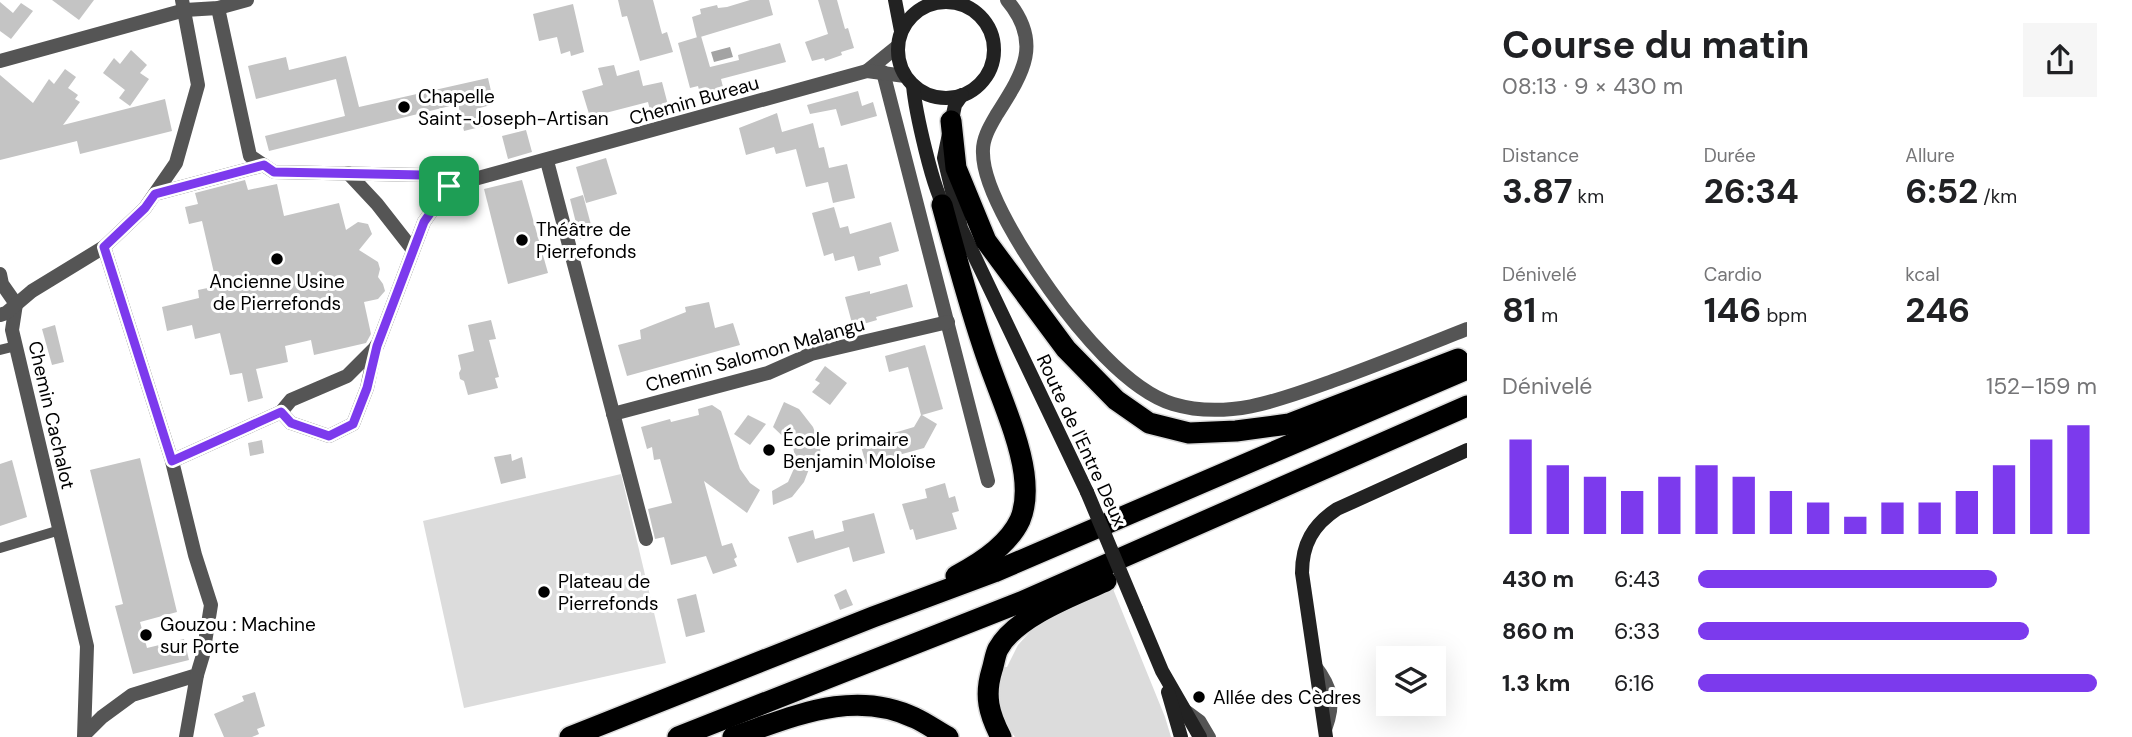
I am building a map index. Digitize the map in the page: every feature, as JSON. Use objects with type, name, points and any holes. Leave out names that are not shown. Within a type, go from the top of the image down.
[{"type":"highway","points":[[951,121],[956,168],[986,241],[1066,349],[1116,400],[1149,423],[1189,433],[1236,431],[1289,424],[1467,355]]},
{"type":"highway","points":[[873,617],[973,567],[1003,544],[1020,521],[1026,495],[1024,471],[1016,442],[974,322],[942,205]]},
{"type":"highway","points":[[570,737],[994,572],[1467,369]]},
{"type":"highway","points":[[678,737],[1021,602],[1467,406]]},
{"type":"highway","points":[[1001,737],[989,714],[988,683],[998,649],[1017,627],[1060,601],[1467,420]]},
{"type":"highway","points":[[733,737],[812,711],[848,704],[880,706],[915,717],[948,737]]},
{"type":"main road","points":[[895,0],[901,31],[899,62],[909,80],[928,94],[945,98],[962,95],[977,86],[987,73],[993,57],[993,41],[987,25],[976,12],[961,4],[943,1],[927,5],[912,16],[901,31]]},
{"type":"main road","name":"Route de l'Entre Deux","points":[[909,80],[942,205],[961,228]]},
{"type":"main road","name":"Route de l'Entre Deux","points":[[962,95],[955,105],[944,158],[961,228],[1087,492],[1162,670],[1200,737]]},
{"type":"main road","points":[[1326,736],[1302,573],[1304,550],[1315,528],[1337,509],[1467,450]]},
{"type":"main road","name":"Route de l'Entre Deux","points":[[1162,670],[1181,737]]},
{"type":"street","points":[[0,61],[183,5],[218,8],[247,0]]},
{"type":"street","points":[[1007,0],[1019,14],[1027,34],[1026,58],[1021,76],[988,128],[982,150],[984,169],[1031,263],[1062,307],[1094,345],[1140,387],[1172,404],[1202,410],[1233,410],[1270,404],[1467,329]]},
{"type":"street","points":[[0,315],[32,291],[104,247],[145,208],[176,163],[198,85],[183,5]]},
{"type":"street","points":[[218,8],[250,156],[274,172],[422,175],[449,186],[424,222],[377,346],[367,388],[353,424],[329,436],[291,423],[281,412]]},
{"type":"street","name":"Chemin Bureau","points":[[867,71],[898,46]]},
{"type":"street","name":"Chemin Bureau","points":[[449,186],[867,71],[883,72],[909,80]]},
{"type":"street","points":[[883,72],[988,481]]},
{"type":"street","points":[[547,161],[646,539]]},
{"type":"street","points":[[155,194],[264,165]]},
{"type":"street","points":[[348,173],[377,204],[413,250]]},
{"type":"street","points":[[104,247],[172,461],[195,555],[211,605],[186,737]]},
{"type":"street","points":[[0,274],[2,284],[16,304]]},
{"type":"street","name":"Chemin Cachalot","points":[[16,304],[12,330],[87,646],[84,736]]},
{"type":"street","name":"Chemin Salomon Malangu","points":[[613,414],[768,373],[811,354],[948,322]]},
{"type":"street","points":[[172,461],[281,412],[291,400],[347,376],[377,346]]},
{"type":"street","points":[[84,736],[102,717],[132,695],[197,675]]},
{"type":"lane","points":[[0,351],[16,346]]},
{"type":"lane","points":[[0,548],[60,530]]},
{"type":"lane","points":[[1183,707],[1201,720],[1211,737]]},
{"type":"shaded area","points":[[730,47],[733,57],[714,62],[711,52]]},
{"type":"shaded area","name":"Plateau de Pierrefonds","points":[[621,474],[666,663],[464,708],[423,521]]},
{"type":"shaded area","points":[[1111,584],[1171,737],[1015,737],[1004,720],[999,704],[1002,667],[1007,667],[1018,645],[1036,625]]},
{"type":"building","points":[[52,0],[94,0],[79,20]]},
{"type":"building","points":[[618,0],[653,0],[662,34],[667,32],[673,52],[640,61],[627,16],[622,17]]},
{"type":"building","points":[[750,0],[769,0],[773,15],[697,38],[692,17],[701,14],[700,9],[717,5],[718,8],[727,7]]},
{"type":"building","points":[[818,0],[837,0],[845,29],[848,28],[854,48],[825,61],[824,58],[812,61],[805,42],[828,34]]},
{"type":"building","points":[[0,2],[13,13],[21,3],[33,11],[11,39],[0,31]]},
{"type":"building","points":[[573,4],[584,52],[571,56],[570,51],[561,54],[557,37],[539,41],[533,14]]},
{"type":"building","points":[[701,36],[710,67],[739,60],[738,55],[780,43],[786,62],[721,79],[724,91],[701,97],[698,86],[690,88],[678,43]]},
{"type":"building","points":[[131,50],[147,65],[140,73],[149,79],[130,106],[119,98],[125,90],[103,73],[114,58],[120,64]]},
{"type":"building","points":[[346,56],[359,107],[488,78],[494,104],[480,108],[484,126],[464,131],[458,104],[269,151],[265,136],[345,116],[336,79],[256,99],[248,66],[286,57],[289,70]]},
{"type":"building","points":[[614,65],[617,76],[639,70],[643,86],[662,82],[668,105],[650,110],[648,102],[590,117],[582,91],[603,85],[598,68]]},
{"type":"building","points":[[65,69],[76,77],[68,88],[78,95],[75,99],[80,102],[63,125],[165,99],[172,131],[80,154],[77,141],[0,160],[0,75],[33,103],[49,79],[54,84]]},
{"type":"building","points":[[858,91],[862,106],[873,102],[877,116],[841,126],[836,109],[810,114],[807,105]]},
{"type":"building","points":[[777,113],[782,132],[813,123],[819,148],[824,147],[829,168],[847,164],[855,198],[833,203],[828,182],[806,187],[796,149],[776,154],[774,147],[746,155],[739,128]]},
{"type":"building","points":[[526,130],[532,152],[508,159],[502,136]]},
{"type":"building","points":[[606,158],[617,194],[586,203],[576,167]]},
{"type":"building","points":[[245,180],[248,190],[277,184],[284,216],[339,203],[346,230],[358,222],[368,224],[372,234],[359,250],[378,262],[378,277],[385,291],[378,299],[364,302],[371,334],[366,343],[314,355],[311,340],[285,346],[288,362],[256,369],[263,398],[248,402],[242,373],[230,375],[220,333],[195,339],[192,325],[167,331],[162,307],[199,298],[198,290],[217,286],[202,221],[189,224],[185,207],[198,204],[195,193]]},
{"type":"building","points":[[522,180],[548,273],[508,284],[484,189]]},
{"type":"building","points":[[583,195],[594,236],[580,239],[570,199]]},
{"type":"building","points":[[834,207],[840,228],[848,226],[850,234],[891,222],[899,251],[879,257],[881,265],[858,271],[854,256],[835,261],[833,253],[824,256],[812,213]]},
{"type":"building","points":[[907,284],[913,307],[876,317],[877,320],[853,327],[845,297],[870,291],[870,294]]},
{"type":"building","points":[[709,302],[715,328],[733,323],[740,345],[627,376],[618,345],[641,339],[640,330],[686,312],[685,307]]},
{"type":"building","points":[[491,320],[496,339],[489,340],[499,377],[495,378],[498,388],[468,395],[464,381],[460,379],[458,355],[474,351],[468,325]]},
{"type":"building","points":[[55,325],[64,362],[52,365],[42,329]]},
{"type":"building","points":[[925,345],[943,409],[922,415],[937,424],[924,448],[866,464],[860,443],[914,427],[921,415],[908,367],[889,372],[885,356]]},
{"type":"building","points":[[825,366],[847,383],[830,405],[812,392],[820,383],[815,380]]},
{"type":"building","points":[[784,402],[799,409],[813,427],[820,446],[822,471],[809,469],[804,482],[792,497],[773,505],[772,491],[788,482],[796,464],[793,446],[773,427]]},
{"type":"building","points":[[712,405],[721,411],[740,469],[750,483],[760,490],[747,513],[704,481],[722,546],[732,543],[737,557],[734,559],[737,566],[713,574],[706,556],[671,565],[664,537],[655,539],[648,509],[672,503],[660,459],[654,460],[652,447],[647,449],[641,427],[699,415],[698,409]]},
{"type":"building","points":[[748,415],[766,424],[750,445],[734,434]]},
{"type":"building","points":[[262,440],[264,453],[250,456],[248,443]]},
{"type":"building","points":[[511,454],[512,461],[522,457],[526,478],[501,484],[494,457]]},
{"type":"building","points":[[140,458],[177,612],[140,622],[147,648],[184,639],[189,660],[133,674],[115,606],[123,604],[90,470]]},
{"type":"building","points":[[12,460],[27,517],[0,526],[0,464]]},
{"type":"building","points":[[945,483],[949,498],[955,496],[959,511],[952,513],[957,529],[916,540],[902,504],[927,498],[925,489]]},
{"type":"building","points":[[874,513],[885,553],[853,562],[849,547],[797,563],[788,537],[813,530],[815,539],[844,531],[842,521]]},
{"type":"building","points":[[846,589],[853,605],[840,610],[834,595]]},
{"type":"building","points":[[696,594],[705,632],[686,637],[677,599]]},
{"type":"building","points":[[255,692],[265,726],[257,729],[259,734],[252,737],[224,737],[214,714],[244,701],[242,696]]},
{"type":"place","name":"Chapelle Saint-Joseph-Artisan","points":[[404,107]]},
{"type":"place","name":"Théâtre de Pierrefonds","points":[[522,240]]},
{"type":"place","name":"Ancienne Usine de Pierrefonds","points":[[277,259]]},
{"type":"place","name":"École primaire Benjamin Moloïse","points":[[769,450]]},
{"type":"place","name":"Plateau de Pierrefonds","points":[[544,592]]},
{"type":"place","name":"Gouzou : Machine sur Porte","points":[[146,635]]},
{"type":"place","name":"Allée des Cèdres","points":[[1199,697]]},
{"type":"route","points":[[264,165],[274,172],[422,175],[449,186],[424,222],[377,346],[367,388],[353,424],[329,436],[291,423],[281,412],[172,461],[104,247],[145,208],[155,194],[264,165]]}]
